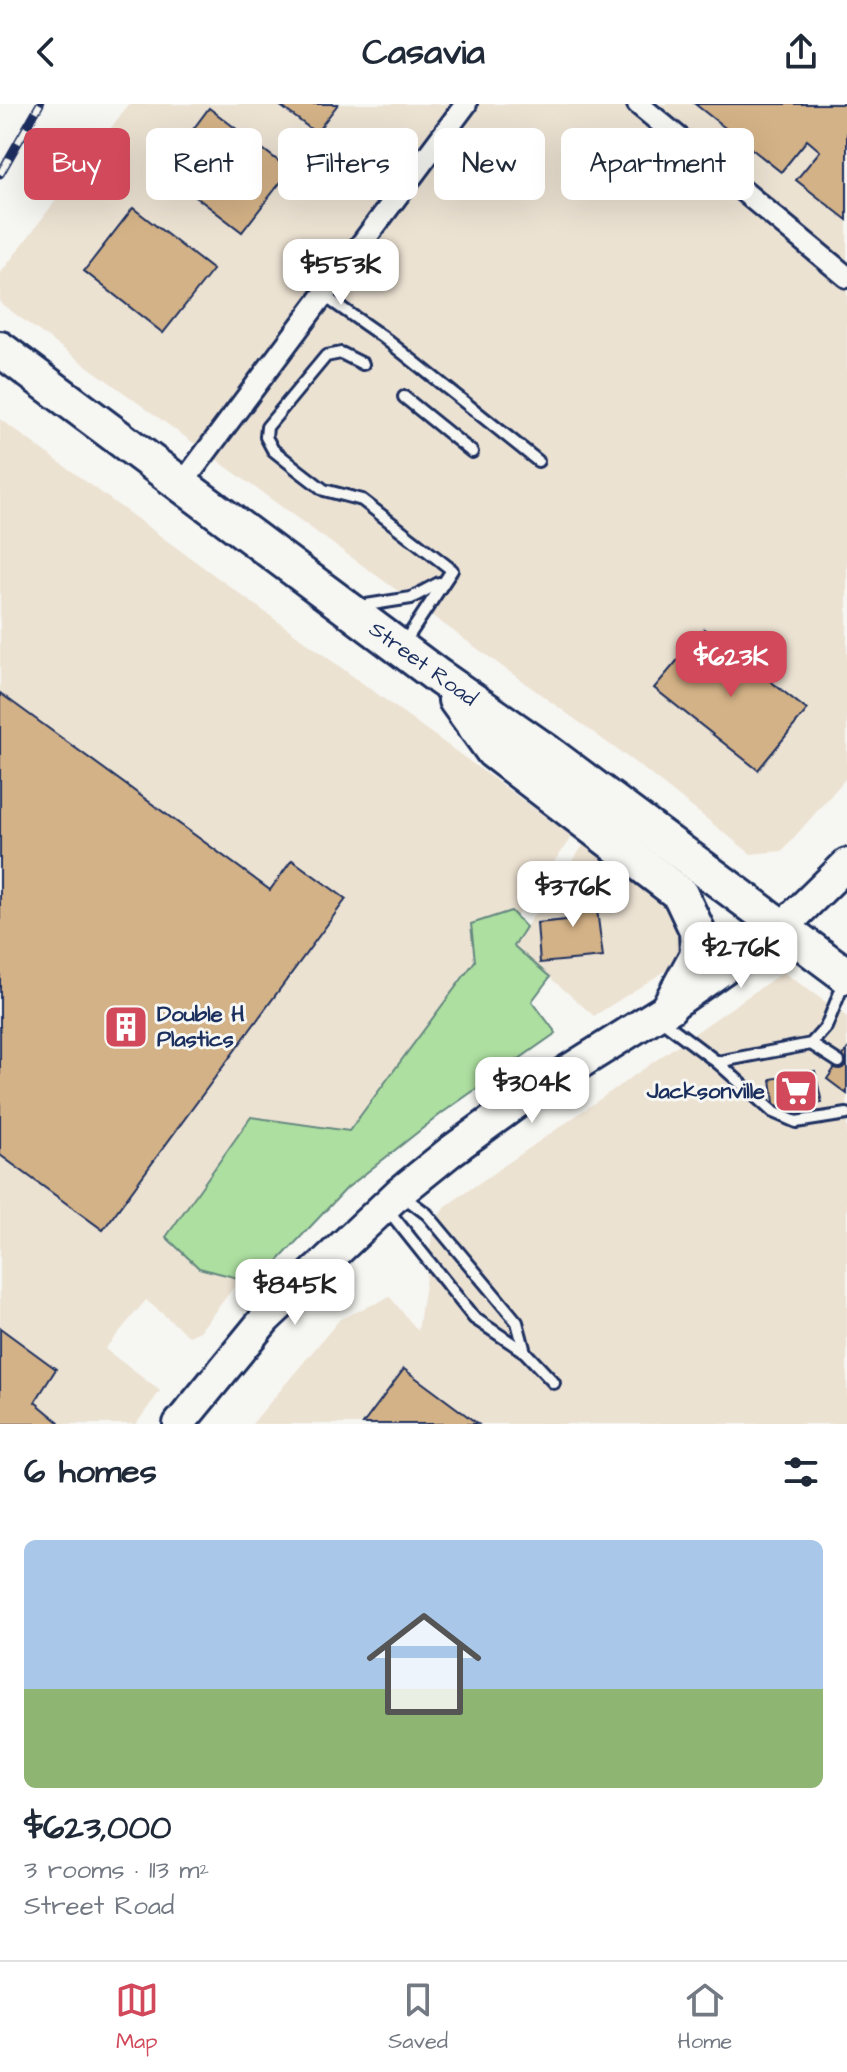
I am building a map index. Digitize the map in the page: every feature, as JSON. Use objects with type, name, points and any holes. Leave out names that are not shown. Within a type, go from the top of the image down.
[{"type":"main road","name":"Street Road","points":[[0,349],[439,677],[548,753],[847,976]]},
{"type":"main road","points":[[439,677],[493,751],[680,894],[697,930],[698,954],[662,1011]]},
{"type":"main road","points":[[179,1424],[265,1319],[392,1200],[506,1111],[662,1011],[782,928],[847,864]]},
{"type":"street","points":[[182,484],[466,104]]},
{"type":"street","points":[[638,104],[847,277]]},
{"type":"lane","points":[[323,295],[383,337],[538,461]]},
{"type":"lane","points":[[363,364],[341,353],[326,356],[267,427],[266,437],[273,450],[324,490],[362,500],[452,570],[400,648]]},
{"type":"lane","points":[[404,397],[472,452]]},
{"type":"lane","points":[[347,608],[411,598],[444,580]]},
{"type":"lane","points":[[717,1062],[811,1044],[826,1027],[847,976]]},
{"type":"lane","points":[[662,1011],[773,1112],[796,1122],[847,1114]]},
{"type":"lane","points":[[811,1044],[839,1062]]},
{"type":"lane","points":[[392,1200],[474,1318],[525,1352],[554,1383]]},
{"type":"lane","points":[[392,1200],[427,1214],[517,1322],[525,1352]]},
{"type":"shaded area","points":[[129,104],[847,104],[847,777],[782,851],[751,854],[641,767],[0,303],[0,274],[56,200],[130,200],[130,128],[111,128]]},
{"type":"shaded area","points":[[0,419],[572,836],[486,960],[200,1331],[189,1336],[146,1300],[105,1349],[160,1391],[136,1424],[0,1424]]},
{"type":"shaded area","points":[[592,833],[668,891],[688,947],[676,964],[594,1016],[513,945]]},
{"type":"shaded area","points":[[783,972],[847,1017],[847,1424],[252,1424],[340,1319],[390,1297],[418,1331],[434,1222],[446,1206]]},
{"type":"green space","points":[[511,911],[526,927],[514,946],[550,977],[532,1001],[556,1033],[442,1113],[347,1188],[257,1283],[199,1268],[166,1237],[251,1117],[349,1131],[475,961],[471,924]]},
{"type":"building","points":[[278,104],[338,104],[320,128],[309,128]]},
{"type":"building","points":[[695,104],[847,104],[847,220],[796,180],[820,151],[807,140],[781,172],[754,151],[754,128],[725,128]]},
{"type":"building","points":[[209,108],[235,128],[194,128]]},
{"type":"building","points":[[262,149],[278,161],[278,186],[242,232],[200,200],[262,200]]},
{"type":"building","points":[[133,208],[213,270],[163,333],[84,271]]},
{"type":"building","points":[[704,629],[807,710],[758,770],[654,688]]},
{"type":"building","name":"Double H Plastics","points":[[0,693],[270,890],[292,860],[346,899],[103,1230],[0,1155]]},
{"type":"building","points":[[594,886],[603,957],[540,963],[537,923],[566,920],[564,887]]},
{"type":"building","points":[[847,1050],[847,1094],[827,1079]]},
{"type":"building","name":"Jacksonville","points":[[815,1071],[822,1103],[775,1110],[771,1079]]},
{"type":"building","points":[[0,1328],[56,1369],[35,1402],[58,1424],[0,1424]]},
{"type":"building","points":[[404,1369],[478,1424],[363,1424]]},
{"type":"railway","points":[[0,174],[40,104]]},
{"type":"place","name":"Double H Plastics","points":[[126,1027]]},
{"type":"place","name":"Jacksonville","points":[[796,1091]]}]
